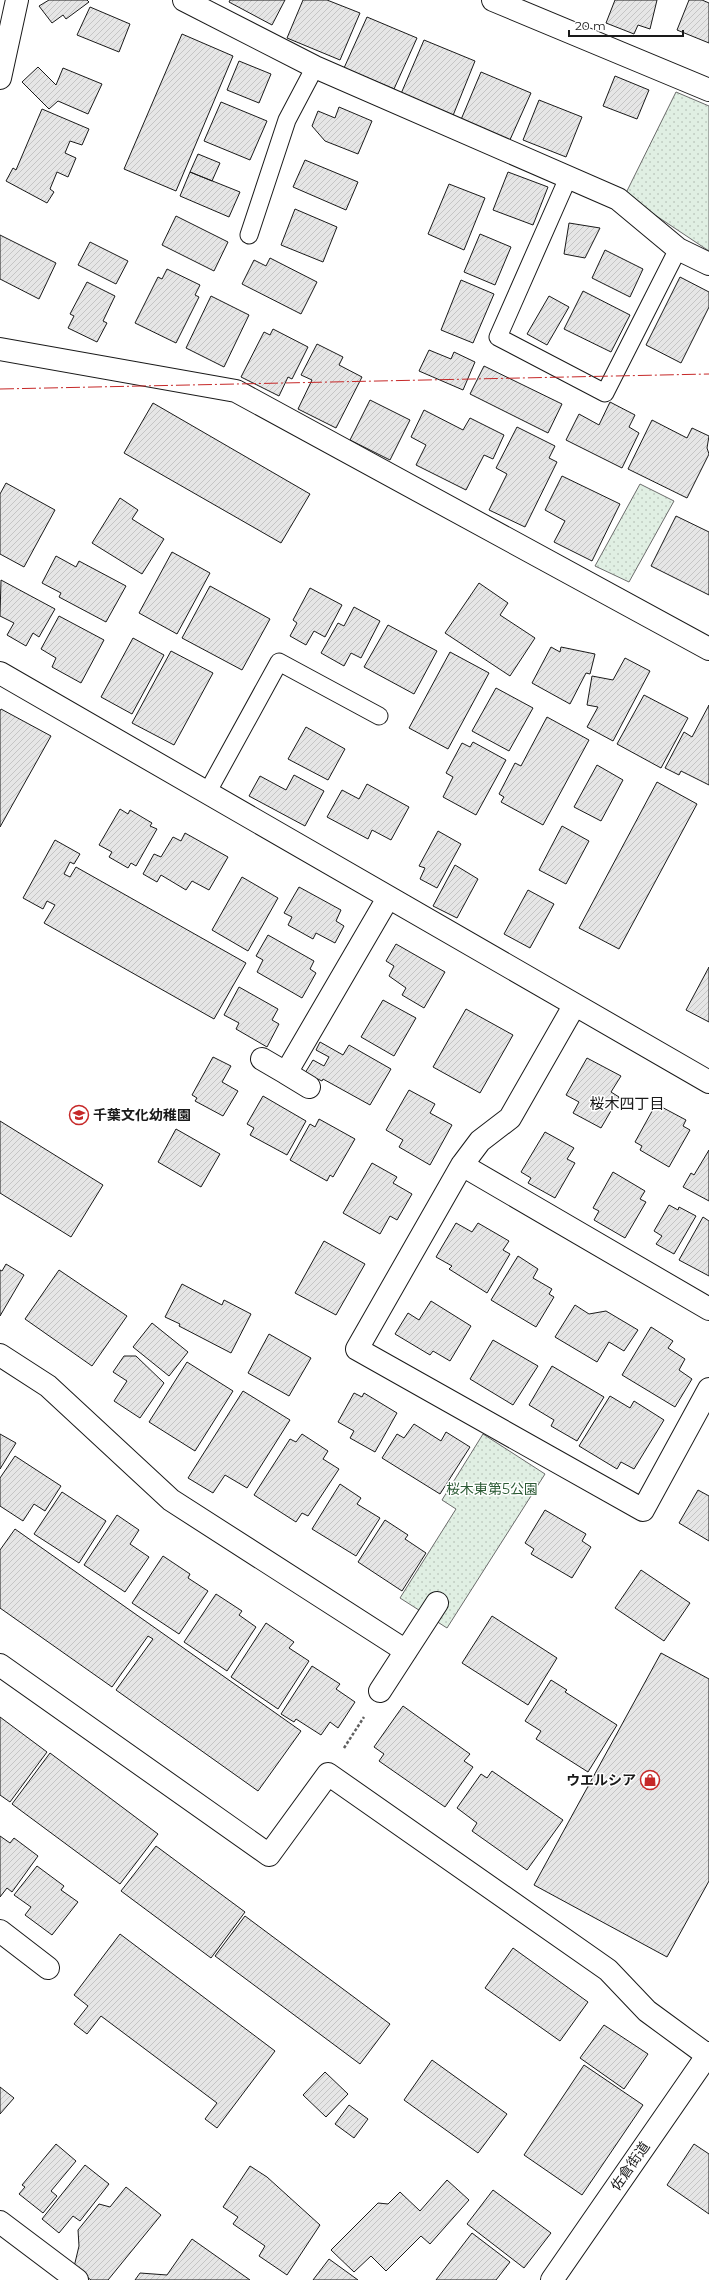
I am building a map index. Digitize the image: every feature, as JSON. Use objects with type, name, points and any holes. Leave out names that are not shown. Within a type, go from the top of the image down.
[{"type":"main road","points":[[0,78],[17,0]]},
{"type":"main road","points":[[184,0],[315,66],[618,199],[678,248],[709,264]]},
{"type":"main road","points":[[493,0],[709,90]]},
{"type":"main road","points":[[0,349],[236,391],[709,649]]},
{"type":"main road","points":[[0,673],[574,1006],[709,1082]]},
{"type":"main road","points":[[286,1073],[388,898]]},
{"type":"main road","points":[[574,1006],[510,1118],[480,1141],[462,1165],[357,1348],[643,1510],[709,1389]]},
{"type":"main road","points":[[262,1059],[309,1087]]},
{"type":"main road","points":[[462,1165],[709,1309]]},
{"type":"main road","points":[[0,1355],[48,1386],[171,1500],[406,1651]]},
{"type":"main road","points":[[380,1691],[437,1603]]},
{"type":"main road","points":[[0,1665],[269,1855],[328,1774],[608,1970],[647,2011],[708,2054]]},
{"type":"main road","points":[[0,1931],[48,1968]]},
{"type":"main road","name":"佐倉街道","points":[[552,2280],[708,2054]]},
{"type":"main road","points":[[0,2222],[77,2280]]},
{"type":"lane","points":[[250,234],[287,120],[315,66]]},
{"type":"lane","points":[[568,178],[498,337],[605,393],[678,248]]},
{"type":"lane","points":[[206,793],[279,662],[379,716]]},
{"type":"path","points":[[328,1774],[380,1691]]},
{"type":"green space","points":[[676,92],[709,106],[709,251],[625,195]]},
{"type":"green space","points":[[640,484],[674,501],[629,582],[595,566]]},
{"type":"green space","name":"桜木東第5公園","points":[[483,1434],[545,1474],[447,1628],[400,1598],[456,1509],[442,1500]]},
{"type":"building","points":[[49,0],[87,0],[89,2],[66,19],[63,15],[52,23],[39,6]]},
{"type":"building","points":[[230,0],[285,0],[272,25],[229,2]]},
{"type":"building","points":[[303,0],[327,0],[360,13],[340,60],[287,38]]},
{"type":"building","points":[[615,0],[657,0],[650,29],[638,25],[634,34],[606,23]]},
{"type":"building","points":[[689,0],[702,0],[709,3],[709,43],[677,30]]},
{"type":"building","points":[[90,7],[130,24],[119,52],[77,35]]},
{"type":"building","points":[[367,17],[417,38],[394,89],[344,68]]},
{"type":"building","points":[[182,34],[233,56],[176,191],[124,169]]},
{"type":"building","points":[[424,40],[475,61],[452,118],[400,96]]},
{"type":"building","points":[[239,61],[271,74],[259,103],[227,90]]},
{"type":"building","points":[[38,67],[56,85],[63,68],[102,84],[88,114],[58,101],[49,109],[22,82]]},
{"type":"building","points":[[481,72],[531,93],[509,142],[460,122]]},
{"type":"building","points":[[615,76],[649,90],[637,119],[603,106]]},
{"type":"building","points":[[539,100],[582,117],[566,157],[523,140]]},
{"type":"building","points":[[221,102],[267,121],[250,160],[204,141]]},
{"type":"building","points":[[339,107],[372,121],[358,154],[325,141],[312,126],[318,111],[335,118]]},
{"type":"building","points":[[42,109],[89,129],[82,145],[70,141],[65,153],[76,158],[68,177],[57,172],[50,189],[54,192],[47,203],[6,181],[13,168],[16,170]]},
{"type":"building","points":[[198,154],[220,163],[212,181],[190,172]]},
{"type":"building","points":[[305,160],[358,182],[346,210],[293,187]]},
{"type":"building","points":[[190,172],[240,192],[229,217],[180,196]]},
{"type":"building","points":[[508,172],[548,187],[533,225],[493,210]]},
{"type":"building","points":[[449,184],[485,198],[464,250],[428,234]]},
{"type":"building","points":[[295,209],[337,227],[323,262],[281,245]]},
{"type":"building","points":[[176,216],[228,242],[214,271],[162,245]]},
{"type":"building","points":[[569,223],[600,228],[585,258],[564,254]]},
{"type":"building","points":[[480,234],[511,247],[495,285],[464,272]]},
{"type":"building","points":[[0,235],[56,263],[39,299],[0,279]]},
{"type":"building","points":[[90,242],[128,261],[116,284],[78,265]]},
{"type":"building","points":[[605,250],[643,269],[630,297],[592,278]]},
{"type":"building","points":[[270,258],[317,282],[301,314],[242,284],[254,260],[266,266]]},
{"type":"building","points":[[167,269],[200,285],[195,295],[199,297],[176,343],[135,323],[158,277],[162,279]]},
{"type":"building","points":[[680,277],[709,292],[709,307],[681,363],[646,345]]},
{"type":"building","points":[[461,280],[494,294],[473,343],[441,330]]},
{"type":"building","points":[[87,282],[115,296],[103,321],[107,323],[97,342],[68,328],[74,316],[70,314]]},
{"type":"building","points":[[583,291],[630,315],[611,352],[564,329]]},
{"type":"building","points":[[211,296],[249,315],[224,367],[186,348]]},
{"type":"building","points":[[549,296],[569,307],[547,345],[527,334]]},
{"type":"building","points":[[273,329],[308,347],[292,379],[288,377],[279,396],[241,377],[264,332],[270,335]]},
{"type":"building","points":[[317,344],[343,357],[339,365],[362,377],[336,428],[298,409],[312,380],[301,375]]},
{"type":"building","points":[[429,350],[451,359],[454,352],[475,362],[463,390],[419,371]]},
{"type":"building","points":[[484,366],[562,404],[548,433],[470,394]]},
{"type":"building","points":[[370,400],[410,420],[390,460],[350,440]]},
{"type":"building","points":[[610,402],[635,415],[629,427],[639,433],[622,468],[566,440],[579,414],[599,425]]},
{"type":"building","points":[[153,403],[310,494],[281,543],[124,453]]},
{"type":"building","points":[[424,410],[463,430],[470,418],[504,435],[493,459],[484,455],[466,490],[416,465],[426,445],[411,437]]},
{"type":"building","points":[[652,420],[687,438],[692,428],[709,436],[707,448],[709,454],[687,498],[628,469]]},
{"type":"building","points":[[517,427],[555,446],[549,458],[557,462],[525,527],[489,510],[507,474],[496,468]]},
{"type":"building","points":[[562,476],[620,504],[592,561],[554,542],[565,521],[545,510]]},
{"type":"building","points":[[6,483],[55,510],[24,567],[0,554],[0,494]]},
{"type":"building","points":[[120,498],[138,510],[132,519],[164,539],[142,574],[92,543]]},
{"type":"building","points":[[676,516],[709,532],[709,595],[651,566]]},
{"type":"building","points":[[172,552],[210,573],[177,634],[139,613]]},
{"type":"building","points":[[56,556],[76,567],[79,561],[126,586],[106,622],[59,597],[61,593],[42,583]]},
{"type":"building","points":[[1,580],[55,609],[39,637],[33,633],[26,646],[7,635],[14,623],[0,616]]},
{"type":"building","points":[[479,583],[508,603],[500,615],[535,638],[510,676],[445,633]]},
{"type":"building","points":[[210,586],[270,619],[242,670],[182,638]]},
{"type":"building","points":[[310,588],[342,605],[325,637],[314,631],[306,645],[290,636],[297,623],[293,620]]},
{"type":"building","points":[[354,607],[380,621],[361,658],[351,653],[344,666],[321,653],[338,623],[344,626]]},
{"type":"building","points":[[59,616],[104,640],[81,683],[52,667],[56,658],[41,649]]},
{"type":"building","points":[[388,625],[437,651],[414,694],[364,667]]},
{"type":"building","points":[[133,638],[164,655],[132,714],[101,697]]},
{"type":"building","points":[[551,647],[560,652],[561,647],[595,654],[590,674],[586,673],[570,704],[532,683]]},
{"type":"building","points":[[171,651],[213,673],[174,745],[132,723]]},
{"type":"building","points":[[450,652],[489,673],[448,749],[409,728]]},
{"type":"building","points":[[625,658],[650,671],[613,741],[587,727],[598,707],[587,705],[592,676],[613,680]]},
{"type":"building","points":[[496,688],[533,708],[509,751],[472,731]]},
{"type":"building","points":[[644,695],[688,718],[661,768],[617,744]]},
{"type":"building","points":[[709,705],[709,785],[681,771],[679,775],[665,768],[684,732],[692,737]]},
{"type":"building","points":[[1,709],[51,736],[0,827],[0,711]]},
{"type":"building","points":[[547,717],[589,740],[543,825],[501,802],[504,797],[499,794],[515,763],[521,766]]},
{"type":"building","points":[[306,727],[345,749],[328,780],[288,759]]},
{"type":"building","points":[[473,742],[506,760],[476,815],[443,797],[453,777],[446,773],[462,743],[470,747]]},
{"type":"building","points":[[597,765],[623,780],[601,821],[574,807]]},
{"type":"building","points":[[294,775],[324,791],[305,826],[249,796],[260,776],[286,790]]},
{"type":"building","points":[[657,782],[697,804],[619,949],[579,928]]},
{"type":"building","points":[[367,784],[409,807],[391,840],[372,830],[368,839],[327,817],[342,790],[359,799]]},
{"type":"building","points":[[120,809],[128,814],[130,810],[152,823],[150,826],[157,829],[136,866],[131,863],[128,868],[109,857],[112,852],[99,845]]},
{"type":"building","points":[[562,826],[589,841],[566,884],[539,870]]},
{"type":"building","points":[[438,831],[461,844],[437,888],[420,879],[425,868],[419,866]]},
{"type":"building","points":[[185,833],[228,857],[209,890],[192,881],[186,890],[161,875],[157,882],[143,874],[154,854],[161,857],[173,837],[181,841]]},
{"type":"building","points":[[55,840],[80,854],[74,864],[70,862],[64,874],[70,877],[76,867],[246,963],[214,1019],[44,923],[55,905],[47,901],[43,909],[23,898]]},
{"type":"building","points":[[455,865],[478,879],[457,918],[433,906]]},
{"type":"building","points":[[242,877],[278,898],[248,951],[212,930]]},
{"type":"building","points":[[299,887],[341,910],[336,921],[344,926],[335,943],[316,933],[313,939],[288,925],[292,917],[284,913]]},
{"type":"building","points":[[528,890],[554,904],[530,948],[504,934]]},
{"type":"building","points":[[268,935],[314,961],[310,969],[316,973],[302,998],[257,972],[263,960],[256,956]]},
{"type":"building","points":[[396,944],[445,972],[424,1008],[402,995],[406,988],[389,976],[394,966],[386,961]]},
{"type":"building","points":[[709,967],[709,1022],[686,1010]]},
{"type":"building","points":[[239,987],[278,1009],[272,1020],[279,1024],[267,1047],[236,1029],[239,1023],[224,1015]]},
{"type":"building","points":[[383,1000],[416,1018],[394,1056],[361,1037]]},
{"type":"building","points":[[466,1009],[513,1035],[480,1093],[433,1067]]},
{"type":"building","points":[[320,1042],[343,1055],[349,1045],[391,1069],[370,1105],[323,1079],[322,1081],[305,1073],[313,1060],[324,1066],[329,1057],[316,1050]]},
{"type":"building","points":[[213,1057],[231,1066],[222,1082],[238,1091],[223,1116],[195,1101],[197,1098],[192,1095]]},
{"type":"building","points":[[587,1058],[621,1076],[611,1092],[619,1097],[601,1128],[573,1113],[579,1102],[566,1095]]},
{"type":"building","points":[[409,1090],[435,1104],[430,1113],[452,1125],[430,1165],[399,1147],[403,1140],[386,1130]]},
{"type":"building","points":[[263,1096],[306,1121],[287,1155],[250,1135],[254,1128],[247,1124]]},
{"type":"building","points":[[656,1104],[686,1120],[683,1126],[690,1130],[669,1167],[640,1150],[642,1146],[635,1142]]},
{"type":"building","points":[[319,1119],[355,1139],[333,1177],[330,1175],[327,1181],[290,1160],[310,1124],[315,1127]]},
{"type":"building","points":[[0,1121],[103,1185],[71,1237],[0,1193]]},
{"type":"building","points":[[176,1129],[220,1154],[201,1187],[158,1162]]},
{"type":"building","points":[[545,1132],[574,1148],[567,1159],[575,1163],[555,1198],[528,1183],[531,1178],[521,1172]]},
{"type":"building","points":[[709,1150],[709,1201],[683,1187],[691,1173],[694,1175]]},
{"type":"building","points":[[372,1163],[397,1177],[393,1183],[412,1194],[397,1220],[390,1216],[380,1234],[343,1213]]},
{"type":"building","points":[[613,1172],[645,1191],[640,1199],[646,1202],[625,1238],[594,1220],[599,1211],[593,1208]]},
{"type":"building","points":[[669,1205],[678,1210],[679,1207],[696,1216],[674,1254],[656,1244],[662,1236],[654,1231]]},
{"type":"building","points":[[703,1217],[709,1221],[709,1276],[679,1260]]},
{"type":"building","points":[[456,1223],[472,1232],[478,1223],[509,1241],[503,1250],[510,1254],[487,1293],[449,1269],[452,1266],[436,1257]]},
{"type":"building","points":[[324,1241],[365,1264],[336,1315],[295,1293]]},
{"type":"building","points":[[518,1256],[538,1269],[533,1278],[552,1289],[549,1294],[554,1297],[536,1327],[491,1300]]},
{"type":"building","points":[[6,1264],[24,1275],[0,1316],[0,1270],[2,1271]]},
{"type":"building","points":[[59,1270],[127,1316],[92,1366],[25,1319]]},
{"type":"building","points":[[182,1284],[222,1305],[224,1300],[251,1314],[231,1353],[165,1317]]},
{"type":"building","points":[[431,1301],[471,1326],[450,1361],[433,1351],[430,1355],[395,1334],[408,1313],[419,1320]]},
{"type":"building","points":[[575,1305],[589,1314],[606,1311],[638,1330],[624,1351],[609,1342],[597,1362],[555,1337]]},
{"type":"building","points":[[152,1323],[188,1352],[169,1376],[133,1347]]},
{"type":"building","points":[[651,1327],[673,1341],[668,1348],[685,1359],[679,1370],[692,1379],[675,1407],[622,1375]]},
{"type":"building","points":[[269,1334],[311,1358],[289,1396],[248,1373]]},
{"type":"building","points":[[493,1340],[538,1366],[513,1405],[470,1379]]},
{"type":"building","points":[[124,1356],[136,1356],[164,1383],[140,1418],[114,1401],[127,1381],[113,1372]]},
{"type":"building","points":[[187,1362],[233,1391],[195,1451],[149,1422]]},
{"type":"building","points":[[552,1366],[604,1397],[577,1441],[551,1426],[554,1420],[529,1405]]},
{"type":"building","points":[[243,1391],[290,1420],[247,1488],[225,1475],[213,1493],[188,1478]]},
{"type":"building","points":[[354,1393],[362,1397],[364,1393],[397,1413],[375,1452],[350,1438],[354,1431],[338,1422]]},
{"type":"building","points":[[610,1396],[630,1408],[634,1401],[664,1420],[634,1469],[621,1462],[617,1469],[579,1446]]},
{"type":"building","points":[[414,1424],[441,1441],[446,1432],[470,1447],[440,1494],[382,1458],[397,1434],[404,1438]]},
{"type":"building","points":[[0,1434],[16,1443],[0,1469]]},
{"type":"building","points":[[302,1434],[328,1451],[323,1459],[339,1469],[308,1516],[302,1513],[296,1522],[254,1495],[290,1439],[296,1442]]},
{"type":"building","points":[[15,1456],[61,1486],[45,1511],[34,1504],[23,1521],[0,1506],[0,1478]]},
{"type":"building","points":[[340,1484],[361,1498],[357,1504],[380,1518],[356,1556],[312,1529]]},
{"type":"building","points":[[698,1490],[709,1496],[709,1541],[679,1523]]},
{"type":"building","points":[[62,1492],[106,1521],[79,1563],[34,1534]]},
{"type":"building","points":[[545,1510],[586,1534],[582,1541],[591,1547],[572,1578],[531,1554],[534,1549],[525,1543]]},
{"type":"building","points":[[117,1515],[139,1530],[130,1544],[149,1557],[125,1592],[84,1565]]},
{"type":"building","points":[[385,1520],[408,1535],[405,1539],[426,1553],[402,1591],[358,1562]]},
{"type":"building","points":[[15,1529],[301,1731],[258,1791],[116,1690],[153,1639],[148,1636],[112,1687],[0,1608],[0,1550]]},
{"type":"building","points":[[163,1556],[190,1574],[188,1578],[208,1591],[179,1634],[132,1603]]},
{"type":"building","points":[[641,1570],[690,1603],[664,1641],[615,1608]]},
{"type":"building","points":[[216,1594],[242,1611],[239,1615],[256,1627],[227,1671],[184,1642]]},
{"type":"building","points":[[492,1616],[557,1658],[528,1705],[462,1663]]},
{"type":"building","points":[[266,1623],[294,1642],[289,1648],[309,1661],[278,1709],[231,1677]]},
{"type":"building","name":"ウエルシア","points":[[661,1653],[709,1679],[709,1881],[667,1957],[534,1885]]},
{"type":"building","points":[[312,1666],[340,1684],[336,1689],[355,1702],[338,1728],[330,1722],[321,1735],[296,1719],[294,1722],[281,1714]]},
{"type":"building","points":[[551,1680],[567,1690],[565,1692],[617,1725],[588,1772],[536,1739],[541,1731],[525,1721]]},
{"type":"building","points":[[403,1706],[470,1754],[464,1761],[473,1767],[445,1807],[379,1761],[384,1754],[374,1747]]},
{"type":"building","points":[[0,1717],[47,1752],[10,1802],[0,1795]]},
{"type":"building","points":[[50,1753],[158,1834],[120,1884],[12,1804]]},
{"type":"building","points":[[492,1771],[563,1820],[527,1870],[472,1831],[477,1823],[457,1808],[481,1774],[487,1778]]},
{"type":"building","points":[[0,1836],[10,1843],[14,1838],[38,1856],[12,1892],[7,1888],[0,1897]]},
{"type":"building","points":[[156,1846],[245,1912],[211,1958],[121,1891]]},
{"type":"building","points":[[37,1866],[64,1886],[61,1890],[78,1902],[52,1935],[25,1915],[31,1907],[14,1895]]},
{"type":"building","points":[[245,1916],[390,2024],[360,2064],[215,1956]]},
{"type":"building","points":[[120,1934],[275,2051],[217,2128],[205,2119],[217,2103],[101,2016],[87,2034],[74,2024],[88,2006],[74,1995]]},
{"type":"building","points":[[513,1948],[588,2002],[560,2041],[485,1988]]},
{"type":"building","points":[[604,2025],[648,2054],[624,2089],[580,2058]]},
{"type":"building","points":[[432,2060],[507,2114],[478,2153],[404,2100]]},
{"type":"building","points":[[584,2065],[643,2105],[582,2195],[524,2155]]},
{"type":"building","points":[[325,2072],[348,2094],[326,2117],[303,2095]]},
{"type":"building","points":[[0,2087],[14,2098],[0,2114]]},
{"type":"building","points":[[349,2105],[368,2119],[354,2138],[335,2124]]},
{"type":"building","points":[[56,2144],[76,2161],[51,2191],[57,2196],[43,2213],[19,2194],[25,2187],[22,2185]]},
{"type":"building","points":[[694,2144],[709,2154],[709,2214],[667,2185]]},
{"type":"building","points":[[85,2165],[109,2184],[80,2221],[73,2216],[59,2233],[42,2219]]},
{"type":"building","points":[[250,2166],[267,2177],[320,2225],[287,2275],[259,2256],[265,2246],[233,2224],[238,2217],[223,2207]]},
{"type":"building","points":[[447,2180],[469,2200],[430,2244],[421,2236],[386,2271],[371,2256],[354,2272],[331,2250],[378,2203],[388,2204],[400,2192],[420,2211]]},
{"type":"building","points":[[126,2187],[161,2215],[108,2280],[91,2280],[74,2267],[79,2246],[78,2230],[99,2204],[110,2207]]},
{"type":"building","points":[[493,2190],[551,2233],[524,2268],[467,2224]]},
{"type":"building","points":[[472,2233],[510,2262],[496,2280],[436,2280]]},
{"type":"building","points":[[192,2239],[250,2280],[135,2280],[140,2273],[167,2275]]},
{"type":"building","points":[[329,2259],[358,2280],[313,2280]]},
{"type":"power","points":[[0,389],[709,374]]},
{"type":"place","name":"千葉文化幼稚園","points":[[79,1115]]},
{"type":"place","name":"ウエルシア","points":[[650,1780]]},
{"type":"district","name":"桜木四丁目","points":[[627,1104]]}]
